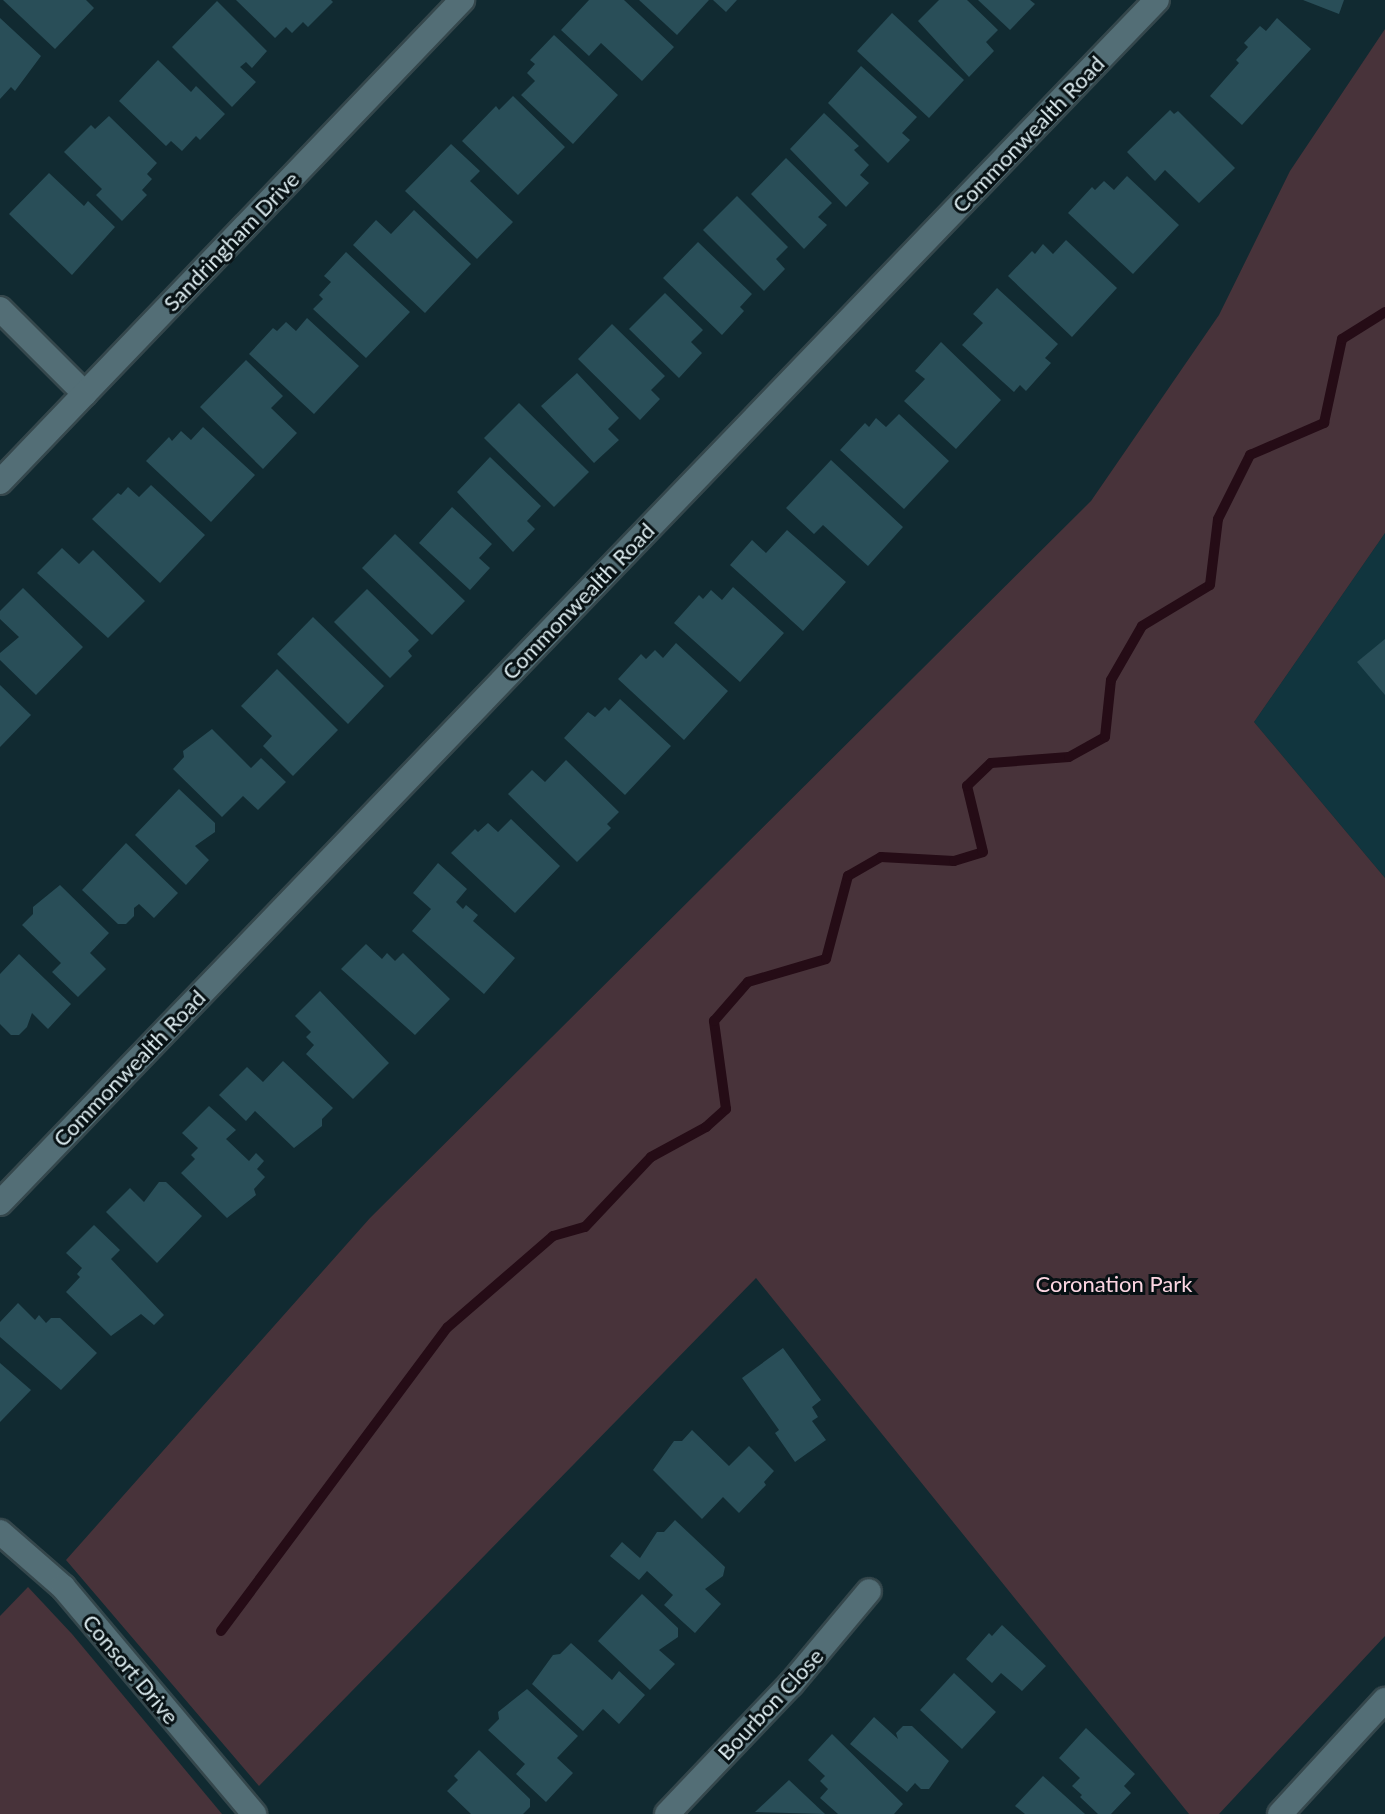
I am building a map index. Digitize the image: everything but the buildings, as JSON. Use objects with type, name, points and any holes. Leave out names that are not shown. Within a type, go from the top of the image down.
[{"type":"street","name":"Sandringham Drive","points":[[0,482],[462,0]]},
{"type":"street","name":"Commonwealth Road","points":[[0,1203],[1157,0]]},
{"type":"street","points":[[0,309],[85,394]]},
{"type":"street","name":"Consort Drive","points":[[0,1532],[63,1587],[254,1814]]},
{"type":"street","name":"Bourbon Close","points":[[667,1814],[791,1684],[869,1591]]},
{"type":"street","points":[[1280,1814],[1385,1700]]},
{"type":"shaded area","points":[[1385,533],[1385,878],[1254,722]]},
{"type":"green space","name":"Coronation Park","points":[[1385,29],[1385,533],[1254,722],[1385,878],[1385,1636],[1219,1814],[1189,1814],[756,1278],[259,1786],[66,1560],[370,1218],[1091,501],[1219,315],[1290,171]]},
{"type":"green space","points":[[28,1587],[72,1634],[222,1814],[0,1814],[0,1616]]},
{"type":"waterway","points":[[221,1631],[448,1327],[553,1236],[585,1227],[651,1157],[706,1127],[726,1109],[714,1021],[748,982],[826,959],[848,876],[881,857],[954,861],[983,852],[967,786],[991,763],[1069,757],[1105,737],[1111,680],[1142,626],[1210,585],[1218,519],[1250,455],[1324,423],[1342,339],[1385,312]]}]
